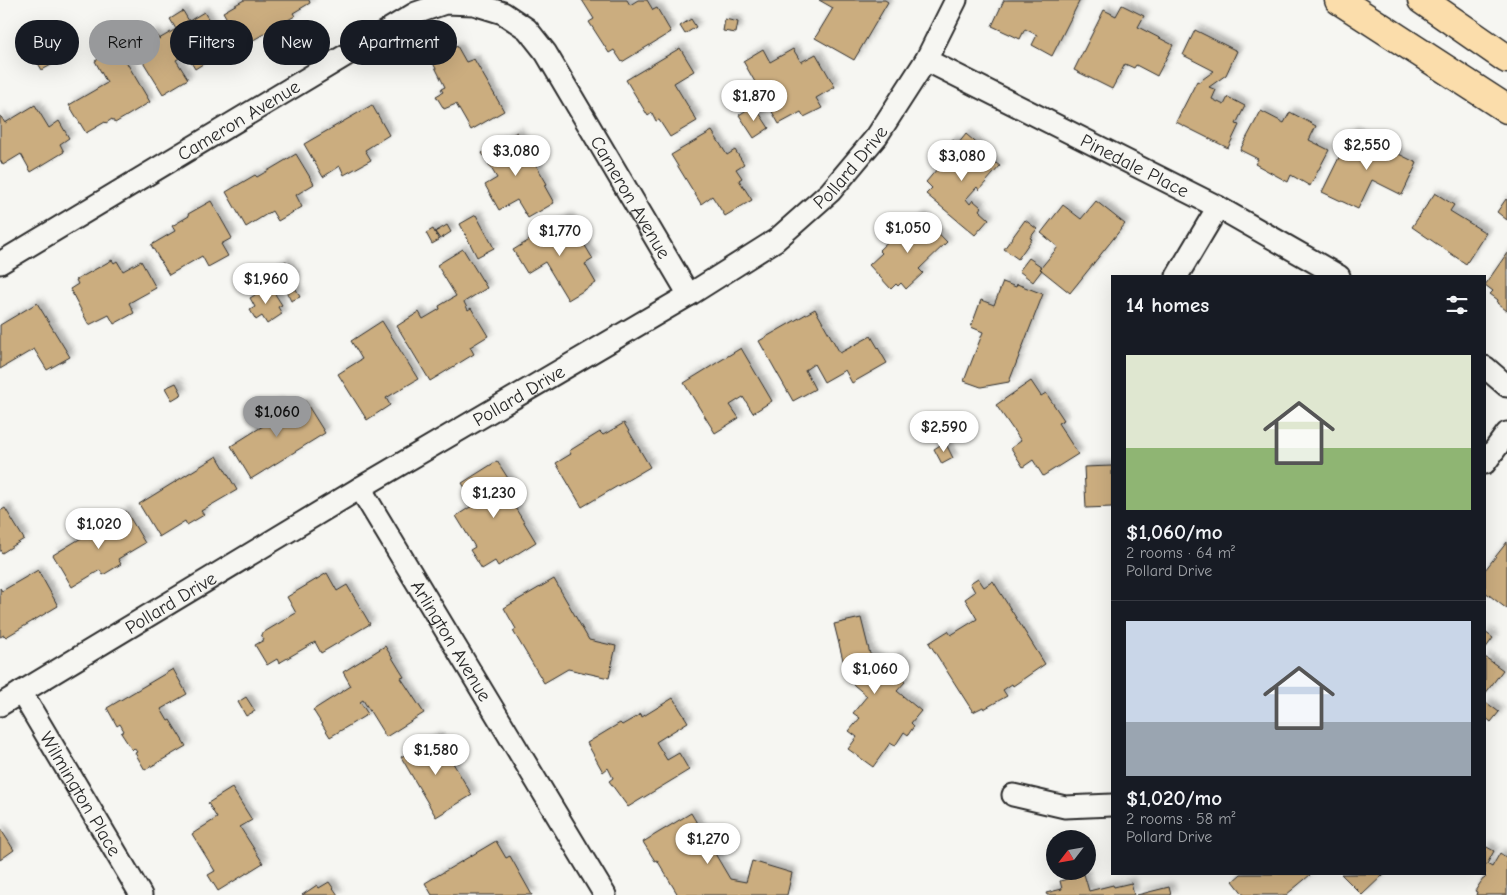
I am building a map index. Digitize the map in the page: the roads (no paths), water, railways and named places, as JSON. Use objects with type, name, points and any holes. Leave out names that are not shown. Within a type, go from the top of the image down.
[{"type":"highway","points":[[1338,0],[1507,109]]},
{"type":"highway","points":[[1422,0],[1507,59]]},
{"type":"street","name":"Pollard Drive","points":[[0,705],[360,488],[689,295],[776,240],[830,192],[877,136],[926,60],[956,0]]},
{"type":"street","name":"Cameron Avenue","points":[[0,263],[416,13],[445,4],[474,4],[503,13],[527,29],[546,52],[689,295]]},
{"type":"street","name":"Pinedale Place","points":[[926,60],[1218,207],[1337,275]]},
{"type":"street","points":[[1177,275],[1218,207]]},
{"type":"street","points":[[1486,368],[1507,386]]},
{"type":"street","points":[[1486,462],[1507,433]]},
{"type":"street","name":"Arlington Avenue","points":[[360,488],[605,895]]},
{"type":"street","name":"Wilmington Place","points":[[21,692],[141,895]]},
{"type":"street","points":[[1012,795],[1065,807],[1111,805]]}]
